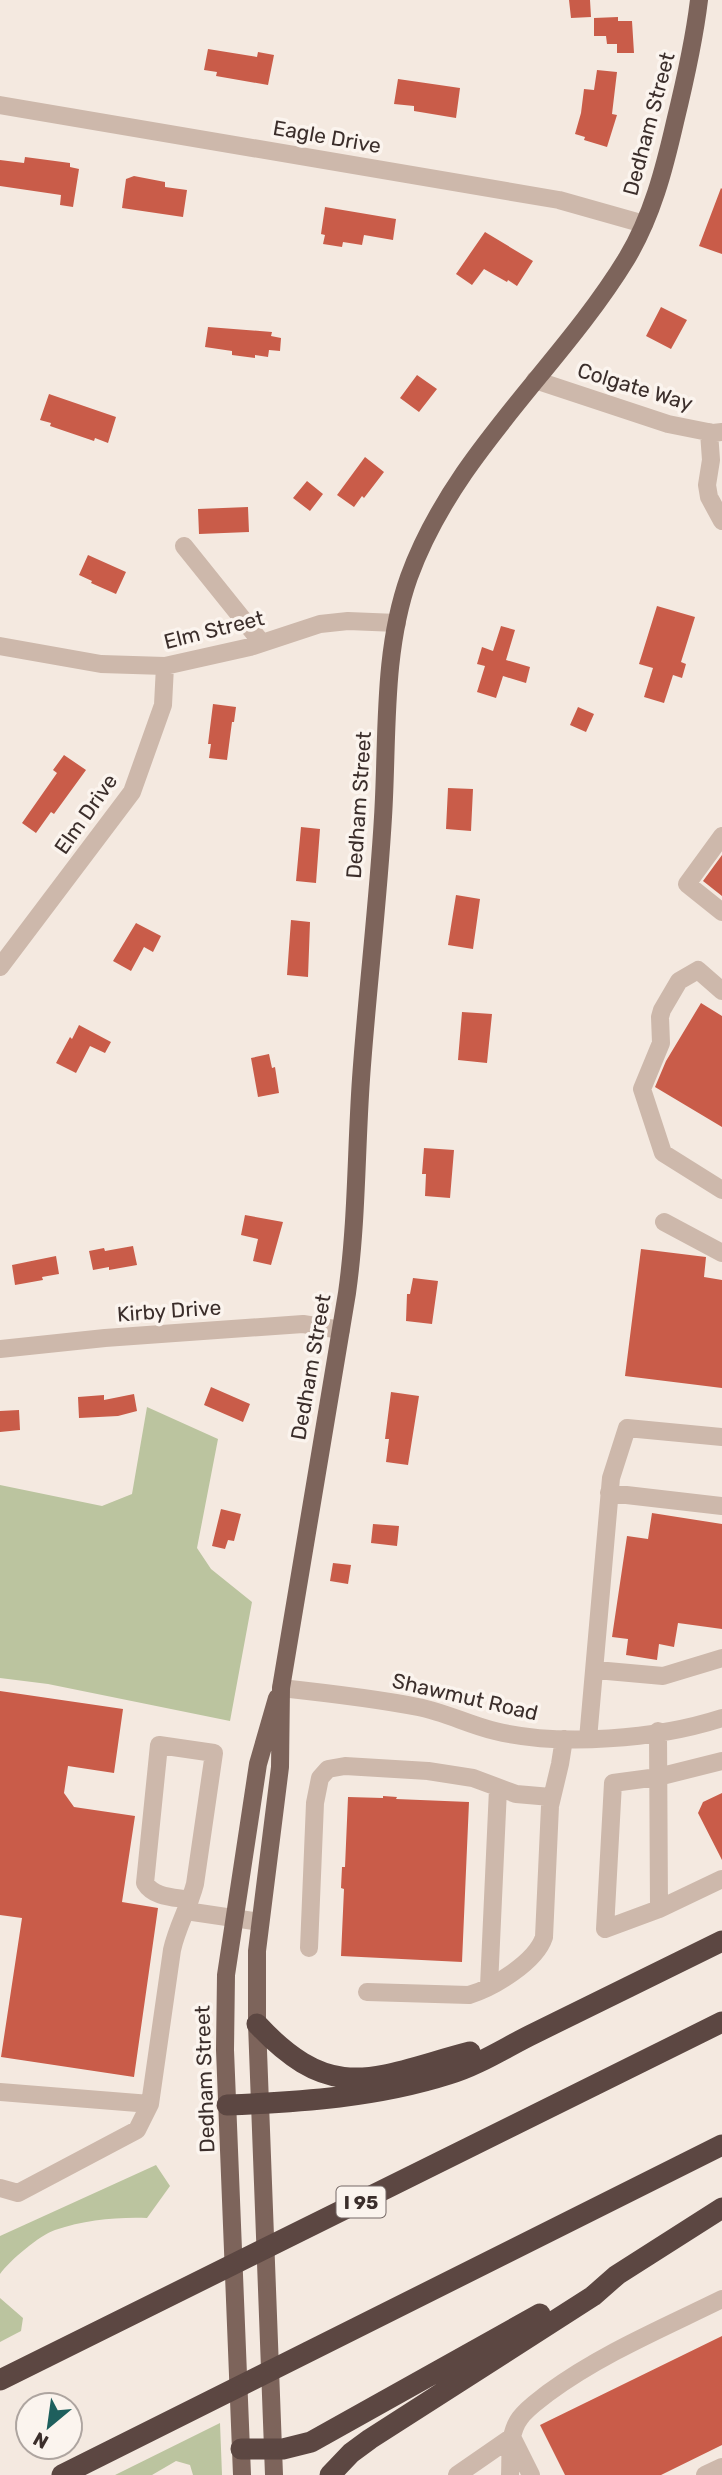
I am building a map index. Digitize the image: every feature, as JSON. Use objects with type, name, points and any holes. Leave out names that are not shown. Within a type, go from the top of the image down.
[{"type":"highway","points":[[227,2105],[354,2096],[418,2083],[472,2067],[513,2043],[722,1941]]},
{"type":"highway","name":"I 95","points":[[0,2381],[722,2022]]},
{"type":"highway","points":[[257,2024],[276,2045],[298,2061],[322,2073],[346,2078],[383,2076],[513,2043]]},
{"type":"highway","points":[[62,2475],[722,2145]]},
{"type":"highway","points":[[330,2475],[360,2446],[593,2296],[617,2275],[722,2208]]},
{"type":"highway","points":[[241,2449],[273,2450],[301,2446],[329,2434],[586,2288],[617,2275]]},
{"type":"main road","name":"Dedham Street","points":[[242,2475],[225,1998],[233,1918],[260,1752],[281,1688],[341,1330],[354,1234],[359,1096],[383,820],[390,684],[397,624],[408,579],[432,528],[470,465],[605,291],[644,224],[661,184],[694,46],[699,0]]},
{"type":"main road","name":"Dedham Street","points":[[274,2475],[257,2024],[257,1951],[280,1767],[281,1688]]},
{"type":"street","name":"Eagle Drive","points":[[0,105],[559,200],[644,224]]},
{"type":"street","name":"Colgate Way","points":[[535,380],[668,424],[716,432]]},
{"type":"street","points":[[716,432],[707,485],[715,494],[722,521]]},
{"type":"street","points":[[184,546],[262,643]]},
{"type":"street","name":"Elm Street","points":[[0,646],[101,664],[165,666],[262,643],[320,624],[348,621],[397,624]]},
{"type":"street","name":"Elm Drive","points":[[0,967],[132,792],[163,705],[165,666]]},
{"type":"street","points":[[722,836],[687,884],[722,912]]},
{"type":"street","points":[[722,991],[698,970],[679,981],[662,1010],[661,1043],[642,1089],[663,1153],[722,1190]]},
{"type":"street","points":[[664,1222],[722,1253]]},
{"type":"street","name":"Kirby Drive","points":[[0,1349],[106,1338],[303,1324],[341,1330]]},
{"type":"street","points":[[589,1739],[609,1493],[627,1428],[722,1437]]},
{"type":"street","points":[[609,1493],[722,1506]]},
{"type":"street","points":[[596,1670],[663,1676],[722,1658]]},
{"type":"street","name":"Shawmut Road","points":[[281,1688],[414,1706],[497,1732],[564,1739],[589,1739],[658,1731],[722,1718]]},
{"type":"street","points":[[658,1731],[660,1909]]},
{"type":"street","points":[[368,1992],[462,1995],[476,1993],[524,1963],[542,1944],[551,1797],[564,1739]]},
{"type":"street","points":[[0,2188],[18,2193],[137,2130],[150,2104],[172,1951],[188,1905],[195,1884],[214,1753],[159,1745],[145,1883],[153,1892],[188,1905],[233,1918],[260,1922]]},
{"type":"street","points":[[722,1762],[658,1777],[613,1783],[605,1929],[660,1909],[722,1879]]},
{"type":"street","points":[[309,1948],[315,1803],[320,1777],[328,1769],[345,1766],[428,1771],[473,1778],[516,1794],[551,1797]]},
{"type":"street","points":[[489,1986],[498,1789]]},
{"type":"street","points":[[0,2092],[150,2104]]},
{"type":"street","points":[[510,2475],[512,2437],[526,2411],[567,2379],[595,2362],[722,2299]]},
{"type":"street","points":[[458,2475],[512,2437]]},
{"type":"street","points":[[512,2437],[531,2475]]},
{"type":"street","points":[[705,2475],[722,2467]]},
{"type":"green space","points":[[147,1407],[218,1439],[197,1548],[211,1569],[252,1602],[230,1721],[48,1684],[0,1678],[0,1485],[102,1506],[132,1494]]},
{"type":"green space","points":[[156,2165],[170,2186],[147,2218],[101,2220],[55,2230],[26,2249],[0,2274],[0,2236]]},
{"type":"green space","points":[[0,2298],[23,2318],[21,2331],[0,2342]]},
{"type":"green space","points":[[220,2423],[222,2475],[193,2475],[190,2465],[176,2461],[152,2475],[115,2475]]},
{"type":"building","points":[[569,0],[590,0],[591,17],[571,18]]},
{"type":"building","points":[[618,17],[618,21],[632,21],[634,53],[617,53],[617,44],[607,44],[606,36],[594,36],[594,18]]},
{"type":"building","points":[[208,49],[257,57],[258,52],[274,55],[268,85],[216,76],[217,72],[204,70]]},
{"type":"building","points":[[597,70],[617,72],[612,114],[617,115],[607,147],[584,140],[585,137],[575,134],[584,89],[594,90]]},
{"type":"building","points":[[398,79],[460,88],[456,118],[414,111],[414,106],[394,104]]},
{"type":"building","points":[[25,157],[70,163],[70,167],[79,169],[73,207],[60,205],[61,195],[0,186],[0,160],[24,163]]},
{"type":"building","points":[[134,176],[165,182],[165,187],[187,190],[183,217],[122,208],[126,179]]},
{"type":"building","points":[[722,189],[722,254],[699,246]]},
{"type":"building","points":[[325,207],[396,219],[393,240],[364,235],[362,245],[343,242],[342,247],[323,244],[325,235],[321,234]]},
{"type":"building","points":[[485,232],[533,261],[517,286],[484,269],[472,285],[456,274]]},
{"type":"building","points":[[661,307],[687,320],[671,349],[646,336]]},
{"type":"building","points":[[208,327],[272,332],[271,336],[281,338],[280,351],[269,350],[268,357],[255,355],[255,358],[205,347]]},
{"type":"building","points":[[417,375],[437,389],[419,412],[400,398]]},
{"type":"building","points":[[49,394],[116,417],[108,443],[95,438],[94,441],[40,420]]},
{"type":"building","points":[[365,457],[384,472],[354,507],[337,495]]},
{"type":"building","points":[[307,481],[323,494],[310,511],[293,498]]},
{"type":"building","points":[[248,507],[249,532],[199,534],[198,509]]},
{"type":"building","points":[[88,555],[126,572],[116,594],[79,575]]},
{"type":"building","points":[[657,606],[695,617],[681,662],[686,664],[682,678],[673,675],[664,703],[644,697],[653,668],[639,664]]},
{"type":"building","points":[[501,626],[515,630],[506,660],[530,667],[526,683],[503,676],[496,698],[477,692],[485,666],[477,664],[482,647],[493,651]]},
{"type":"building","points":[[213,704],[236,707],[227,760],[209,758]]},
{"type":"building","points":[[578,707],[594,714],[586,732],[570,725]]},
{"type":"building","points":[[64,755],[86,770],[54,814],[51,812],[36,833],[22,823],[57,773],[53,770]]},
{"type":"building","points":[[448,788],[473,789],[471,831],[446,829]]},
{"type":"building","points":[[301,827],[320,829],[316,883],[296,881]]},
{"type":"building","points":[[722,855],[722,896],[703,881]]},
{"type":"building","points":[[456,895],[480,899],[473,949],[448,945]]},
{"type":"building","points":[[291,920],[310,922],[308,977],[287,975]]},
{"type":"building","points":[[136,923],[161,936],[153,952],[144,947],[131,971],[113,961]]},
{"type":"building","points":[[701,1003],[722,1016],[722,1127],[655,1087],[666,1061]]},
{"type":"building","points":[[462,1012],[492,1014],[487,1063],[458,1060]]},
{"type":"building","points":[[79,1025],[111,1042],[105,1053],[90,1046],[76,1073],[56,1063]]},
{"type":"building","points":[[269,1054],[272,1068],[275,1067],[279,1093],[258,1097],[251,1058]]},
{"type":"building","points":[[424,1148],[454,1150],[450,1198],[425,1196],[426,1174],[422,1174]]},
{"type":"building","points":[[245,1215],[283,1222],[271,1265],[253,1261],[258,1239],[241,1235]]},
{"type":"building","points":[[133,1246],[137,1265],[93,1270],[89,1251]]},
{"type":"building","points":[[641,1249],[706,1257],[704,1277],[722,1280],[722,1388],[625,1376]]},
{"type":"building","points":[[56,1256],[59,1274],[15,1285],[12,1265]]},
{"type":"building","points":[[413,1278],[438,1281],[432,1324],[406,1321],[407,1294],[410,1294]]},
{"type":"building","points":[[211,1387],[250,1404],[243,1422],[204,1405]]},
{"type":"building","points":[[391,1392],[419,1396],[408,1465],[386,1462],[389,1439],[385,1439]]},
{"type":"building","points":[[134,1394],[137,1411],[118,1416],[79,1418],[78,1397],[104,1395],[104,1400]]},
{"type":"building","points":[[19,1410],[20,1430],[0,1432],[0,1411]]},
{"type":"building","points":[[221,1509],[241,1514],[234,1541],[228,1540],[225,1549],[212,1546]]},
{"type":"building","points":[[652,1513],[722,1524],[722,1629],[678,1623],[674,1647],[659,1644],[657,1660],[626,1655],[628,1639],[612,1637],[627,1536],[648,1539]]},
{"type":"building","points":[[373,1524],[399,1526],[397,1546],[371,1543]]},
{"type":"building","points":[[333,1563],[351,1565],[348,1584],[330,1581]]},
{"type":"building","points":[[0,1691],[123,1709],[114,1773],[68,1766],[64,1793],[74,1807],[135,1816],[122,1902],[158,1908],[134,2077],[1,2057],[22,1918],[0,1915]]},
{"type":"building","points":[[722,1793],[722,1860],[698,1813],[703,1802]]},
{"type":"building","points":[[383,1796],[469,1802],[462,1962],[341,1956],[344,1889],[341,1888],[342,1867],[345,1867],[348,1797]]},
{"type":"building","points":[[722,2336],[722,2445],[661,2475],[565,2475],[540,2425]]}]
